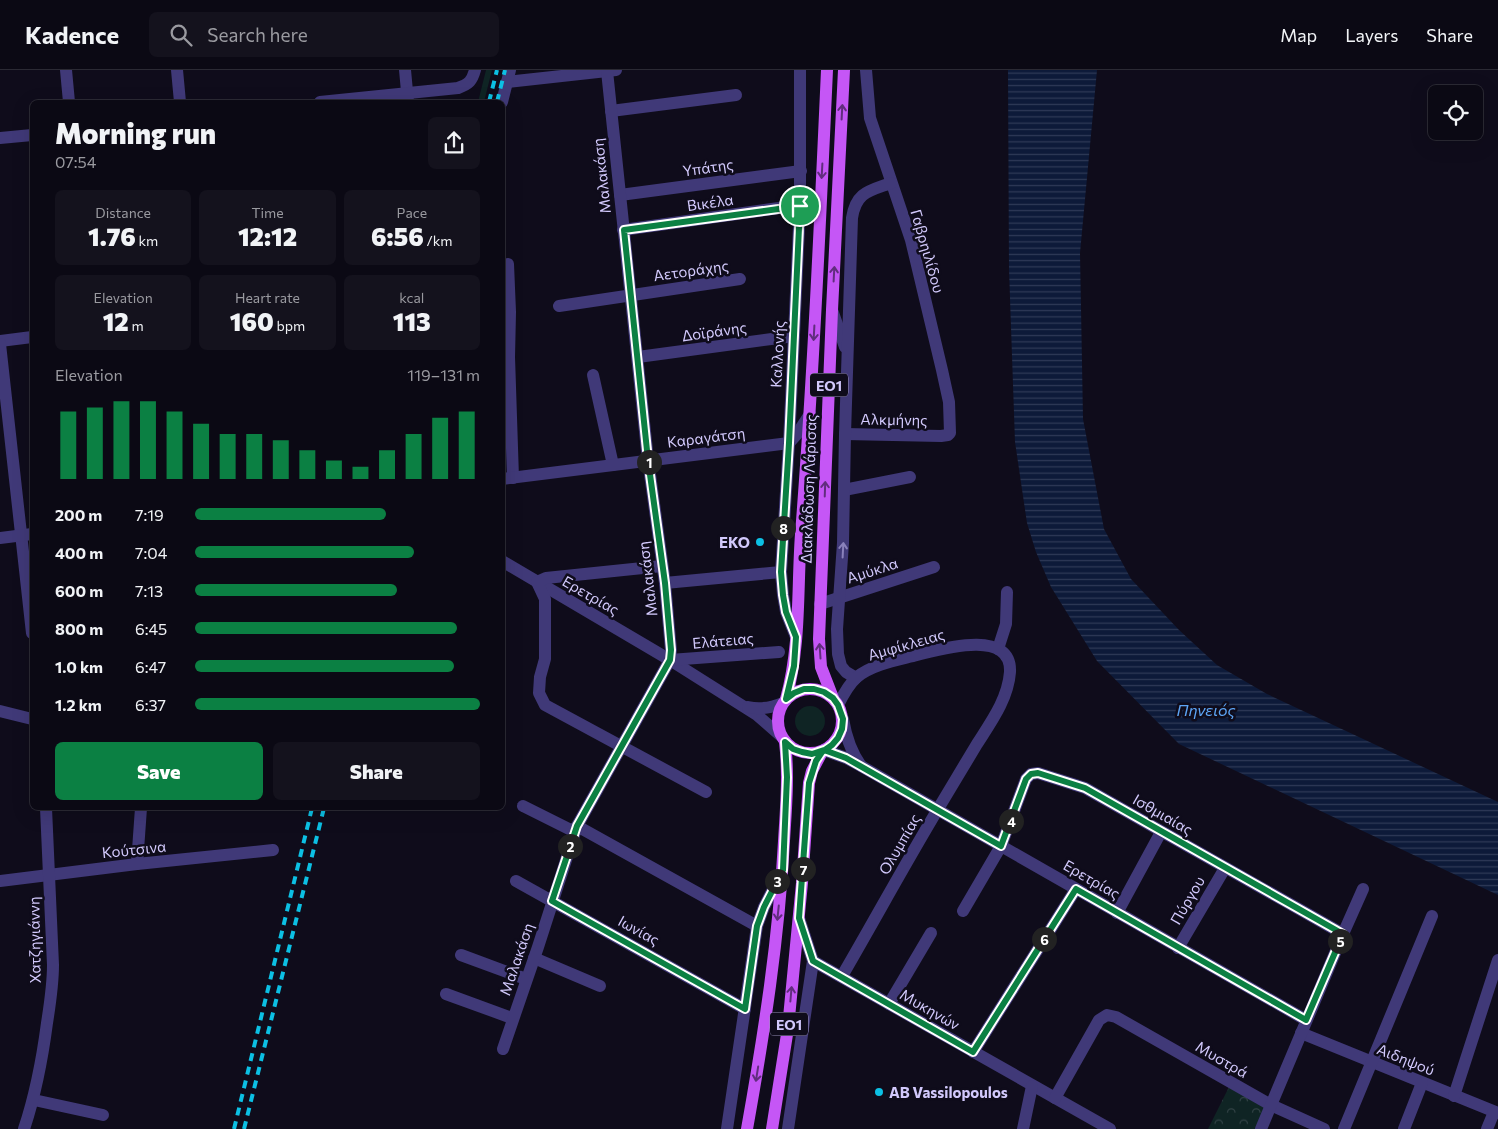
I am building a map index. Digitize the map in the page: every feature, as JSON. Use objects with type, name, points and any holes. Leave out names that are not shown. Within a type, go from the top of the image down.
[{"type":"main road","name":"Διακλάδωση Λάρισας","points":[[785,701],[794,666],[796,637],[810,414],[827,70]]},
{"type":"main road","name":"Διακλάδωση Λάρισας","points":[[836,701],[825,679],[820,661],[819,639],[844,70]]},
{"type":"main road","points":[[785,701],[794,693],[804,689],[814,689],[824,692],[836,701]]},
{"type":"main road","name":"ΕΟ1","points":[[748,1129],[774,958],[783,870],[787,777],[783,739],[778,719],[779,711],[785,701]]},
{"type":"main road","name":"ΕΟ1","points":[[772,1129],[788,1028],[799,918],[809,783],[816,761],[823,751],[838,738],[842,729],[843,719],[836,701]]},
{"type":"main road","points":[[783,739],[793,749],[802,752],[812,754],[823,751]]},
{"type":"street","points":[[66,70],[69,100]]},
{"type":"street","points":[[177,70],[180,100]]},
{"type":"street","points":[[404,70],[408,98]]},
{"type":"street","points":[[364,100],[408,98],[458,88],[468,85],[472,80],[475,70]]},
{"type":"street","name":"Καλλoνής","points":[[796,637],[786,612],[781,572],[800,206],[800,70]]},
{"type":"street","name":"Γαβρηιλίδου","points":[[866,70],[870,118],[911,240],[949,402],[950,433],[942,436]]},
{"type":"street","points":[[503,100],[509,76],[612,71]]},
{"type":"street","name":"Μαλακάση","points":[[503,1049],[576,829],[670,660],[671,650],[665,583],[648,460],[611,111],[612,71]]},
{"type":"street","points":[[611,111],[736,95]]},
{"type":"street","points":[[0,138],[30,135]]},
{"type":"street","name":"Υπάτης","points":[[620,195],[801,170]]},
{"type":"street","points":[[856,678],[846,672],[840,662],[837,629],[838,598],[842,576],[852,218],[858,199],[865,193],[891,183]]},
{"type":"street","name":"Βικέλα","points":[[624,230],[800,206]]},
{"type":"street","points":[[508,264],[510,312],[506,357],[508,478]]},
{"type":"street","name":"Αετοράχης","points":[[559,306],[740,279]]},
{"type":"street","points":[[832,310],[848,354]]},
{"type":"street","name":"Δοϊράνης","points":[[638,357],[794,336]]},
{"type":"street","points":[[30,337],[0,343],[27,535],[30,594]]},
{"type":"street","points":[[592,375],[613,465]]},
{"type":"street","points":[[789,443],[810,414]]},
{"type":"street","name":"Αλκμήνης","points":[[845,434],[942,436]]},
{"type":"street","name":"Καραγάτση","points":[[508,478],[789,443]]},
{"type":"street","points":[[844,490],[910,477]]},
{"type":"street","points":[[0,538],[27,535]]},
{"type":"street","name":"Ερετρίας","points":[[505,564],[670,660],[757,715],[783,739]]},
{"type":"street","points":[[662,566],[546,578],[536,582],[545,599],[545,659],[540,677],[539,693],[545,704],[706,792]]},
{"type":"street","name":"Αμύκλα","points":[[820,604],[934,566]]},
{"type":"street","points":[[665,583],[781,572]]},
{"type":"street","points":[[998,649],[1006,624],[1007,592]]},
{"type":"street","name":"Αμφίκλειας","points":[[836,701],[844,695],[856,678],[884,664],[953,647],[981,644],[998,649]]},
{"type":"street","name":"Ολυμπίας","points":[[842,976],[999,708],[1009,680],[1010,664],[1004,654],[998,649]]},
{"type":"street","name":"Ελάτειας","points":[[670,660],[779,652]]},
{"type":"street","name":"Ερετρίας","points":[[741,705],[759,709],[770,708],[785,701]]},
{"type":"street","points":[[0,712],[30,718]]},
{"type":"street","points":[[843,719],[848,743],[861,766]]},
{"type":"street","name":"Ερετρίας","points":[[823,751],[846,758],[861,766],[1306,1020]]},
{"type":"street","name":"Ισθμιαίας","points":[[963,911],[1001,846],[1026,779],[1031,774],[1038,773],[1085,788],[1343,934]]},
{"type":"street","points":[[523,806],[576,829],[757,926]]},
{"type":"street","name":"Χατζηγιάννη","points":[[24,1129],[34,1100],[53,982],[46,810]]},
{"type":"street","points":[[137,864],[141,810]]},
{"type":"street","points":[[1117,913],[1161,832]]},
{"type":"street","name":"Κούτσινα","points":[[0,881],[273,850]]},
{"type":"street","name":"Πύργου","points":[[1178,948],[1225,868]]},
{"type":"street","points":[[727,1129],[757,926],[764,907],[783,870]]},
{"type":"street","name":"Ιωνίας","points":[[516,881],[745,1009]]},
{"type":"street","points":[[973,1052],[1076,889]]},
{"type":"street","points":[[1261,1129],[1363,889]]},
{"type":"street","points":[[1344,1129],[1432,916]]},
{"type":"street","points":[[788,1129],[813,961],[799,918]]},
{"type":"street","points":[[889,1004],[930,933]]},
{"type":"street","points":[[461,955],[526,979]]},
{"type":"street","points":[[534,958],[600,986]]},
{"type":"street","points":[[1454,1096],[1498,960]]},
{"type":"street","name":"Μυκηνών","points":[[813,961],[1110,1129]]},
{"type":"street","points":[[446,994],[512,1018]]},
{"type":"street","name":"Μυστρά","points":[[1055,1098],[1099,1020],[1107,1015],[1116,1017],[1271,1105],[1324,1129]]},
{"type":"street","name":"Αιδηψού","points":[[1301,1033],[1496,1113]]},
{"type":"street","points":[[1404,1129],[1422,1083]]},
{"type":"street","points":[[1023,1129],[1032,1086]]},
{"type":"street","points":[[34,1100],[103,1115]]},
{"type":"street","points":[[1487,1129],[1496,1113]]},
{"type":"green space","points":[[486,70],[492,70],[484,100],[478,100]]},
{"type":"green space","points":[[810,706],[821,710],[825,721],[821,732],[810,736],[799,732],[795,721],[799,710]]},
{"type":"green space","points":[[1229,1087],[1265,1107],[1256,1129],[1208,1129]]},
{"type":"water","name":"Πηνειός","points":[[1008,70],[1097,70],[1080,253],[1083,419],[1104,529],[1131,579],[1179,630],[1217,665],[1267,694],[1498,802],[1498,895],[1179,744],[1097,661],[1051,587],[1036,552],[1027,523],[1015,442],[1009,269]]},
{"type":"railway","points":[[490,100],[497,70]]},
{"type":"railway","points":[[498,100],[505,70]]},
{"type":"railway","points":[[234,1129],[312,810]]},
{"type":"railway","points":[[244,1129],[324,810]]},
{"type":"place","name":"EKO","points":[[760,542]]},
{"type":"place","name":"AB Vassilopoulos","points":[[879,1092]]},
{"type":"route","points":[[800,206],[624,230],[648,460],[665,583],[671,650],[670,660],[577,826],[552,901],[745,1009],[757,926],[764,907],[783,870],[787,777],[785,742],[793,749],[802,752],[812,754],[824,750],[846,758],[1001,846],[1026,779],[1031,774],[1038,773],[1085,788],[1343,934],[1306,1020],[1076,889],[973,1052],[813,961],[799,918],[809,783],[816,761],[822,752],[832,745],[838,738],[842,729],[843,719],[838,705],[833,698],[824,692],[804,689],[786,699],[792,679],[796,637],[786,612],[781,572],[800,206]]}]
